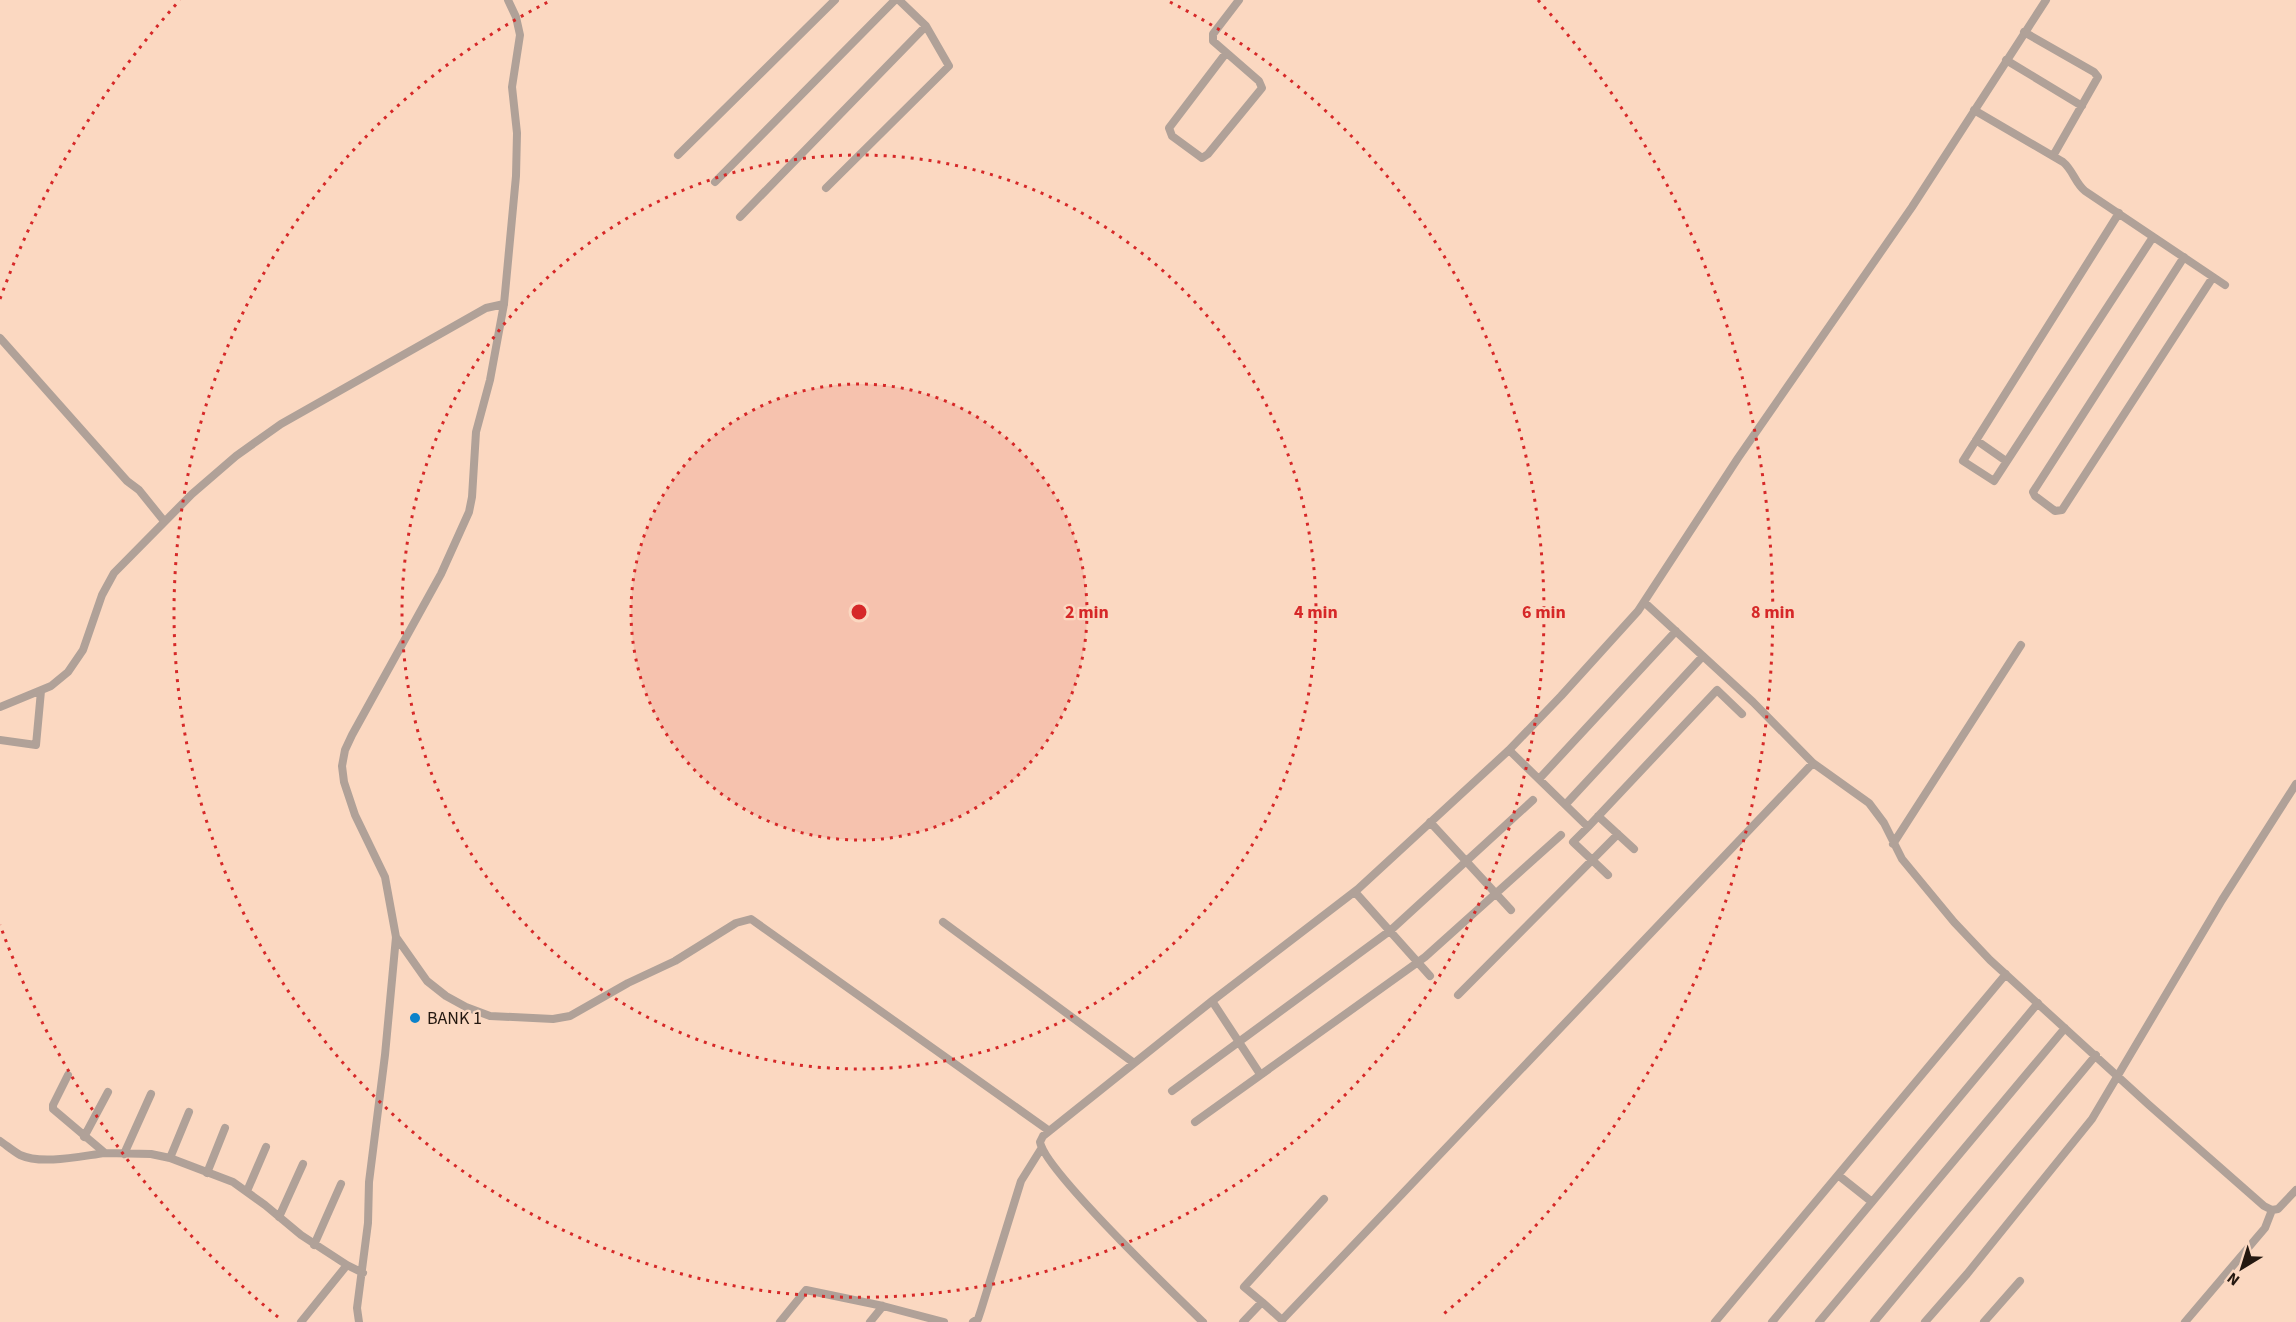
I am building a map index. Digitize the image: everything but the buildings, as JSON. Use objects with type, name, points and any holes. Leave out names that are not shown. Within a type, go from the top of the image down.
[{"type":"street","points":[[359,1322],[357,1308],[368,1223],[369,1182],[385,1055],[396,937],[391,899],[385,877],[356,815],[344,782],[342,766],[345,750],[441,574],[469,513],[476,432],[490,380],[504,303],[516,176],[517,133],[512,87],[520,35],[516,17],[508,0]]},
{"type":"street","points":[[678,155],[835,0]]},
{"type":"street","points":[[716,182],[894,0]]},
{"type":"street","points":[[826,188],[949,66],[926,26],[899,0]]},
{"type":"street","points":[[1226,53],[1169,128],[1172,136],[1202,158],[1208,154],[1263,88],[1259,81],[1213,41],[1213,34],[1239,0]]},
{"type":"street","points":[[1203,1322],[1086,1203],[1041,1149],[1040,1143],[1048,1130],[1212,1000],[1355,892],[1509,750],[1561,696],[1644,602],[1738,458],[1912,207],[2046,0]]},
{"type":"street","points":[[740,217],[926,26]]},
{"type":"street","points":[[2024,32],[2097,74],[2097,81],[2053,156]]},
{"type":"street","points":[[2006,60],[2082,106]]},
{"type":"street","points":[[1974,110],[2069,166],[2080,186],[2225,285]]},
{"type":"street","points":[[2119,213],[1963,461],[1994,481],[2153,237]]},
{"type":"street","points":[[2184,257],[2033,492],[2055,511],[2062,510],[2213,277]]},
{"type":"street","points":[[0,708],[41,691],[59,680],[76,662],[94,623],[106,585],[114,573],[192,494],[236,456],[280,424],[480,311],[504,303]]},
{"type":"street","points":[[0,338],[127,481],[139,490],[164,521]]},
{"type":"street","points":[[1976,440],[2006,461]]},
{"type":"street","points":[[1644,602],[1753,702],[1813,764],[1869,803],[1884,823],[1902,859],[1954,922],[2006,974],[2202,1152],[2264,1206],[2272,1210],[2277,1209],[2296,1190]]},
{"type":"street","points":[[1539,778],[1676,631]]},
{"type":"street","points":[[1893,844],[2021,645]]},
{"type":"street","points":[[1566,804],[1703,656]]},
{"type":"street","points":[[1608,875],[1573,842],[1717,690],[1742,714]]},
{"type":"street","points":[[0,740],[36,745],[41,691]]},
{"type":"street","points":[[1509,750],[1588,826]]},
{"type":"street","points":[[1324,1199],[1244,1287],[1282,1320],[1813,764]]},
{"type":"street","points":[[1925,1322],[1967,1274],[2092,1119],[2222,900],[2296,784]]},
{"type":"street","points":[[1172,1090],[1390,931],[1533,800]]},
{"type":"street","points":[[1598,816],[1634,849]]},
{"type":"street","points":[[1430,822],[1511,910]]},
{"type":"street","points":[[1195,1122],[1418,962],[1561,834]]},
{"type":"street","points":[[1458,995],[1618,834]]},
{"type":"street","points":[[1355,892],[1431,976]]},
{"type":"street","points":[[396,937],[427,981],[446,996],[466,1007],[490,1016],[553,1019],[570,1017],[628,983],[675,961],[736,923],[751,919],[1048,1130]]},
{"type":"street","points":[[942,922],[1134,1064]]},
{"type":"street","points":[[1715,1322],[2006,974]]},
{"type":"street","points":[[1212,1000],[1260,1074]]},
{"type":"street","points":[[1772,1322],[2038,1003]]},
{"type":"street","points":[[1819,1322],[2065,1028]]},
{"type":"street","points":[[1874,1322],[2096,1055]]},
{"type":"street","points":[[68,1075],[53,1109],[105,1153]]},
{"type":"street","points":[[84,1137],[108,1092]]},
{"type":"street","points":[[124,1154],[151,1094]]},
{"type":"street","points":[[170,1158],[189,1112]]},
{"type":"street","points":[[207,1173],[225,1128]]},
{"type":"street","points":[[0,1141],[18,1154],[30,1158],[45,1159],[105,1153],[152,1154],[170,1158],[233,1182],[314,1245],[363,1273]]},
{"type":"street","points":[[246,1191],[266,1147]]},
{"type":"street","points":[[973,1322],[978,1318],[981,1310],[1021,1181],[1041,1149]]},
{"type":"street","points":[[279,1217],[303,1164]]},
{"type":"street","points":[[1838,1175],[1872,1202]]},
{"type":"street","points":[[314,1245],[341,1184]]},
{"type":"street","points":[[2185,1322],[2265,1228],[2272,1210]]},
{"type":"street","points":[[301,1322],[347,1265]]},
{"type":"street","points":[[1984,1322],[2020,1281]]},
{"type":"street","points":[[780,1322],[806,1290],[883,1306],[927,1320],[944,1322]]},
{"type":"street","points":[[1243,1322],[1262,1302]]},
{"type":"street","points":[[870,1322],[883,1306]]},
{"type":"place","name":"BANK 1","points":[[415,1018]]}]
